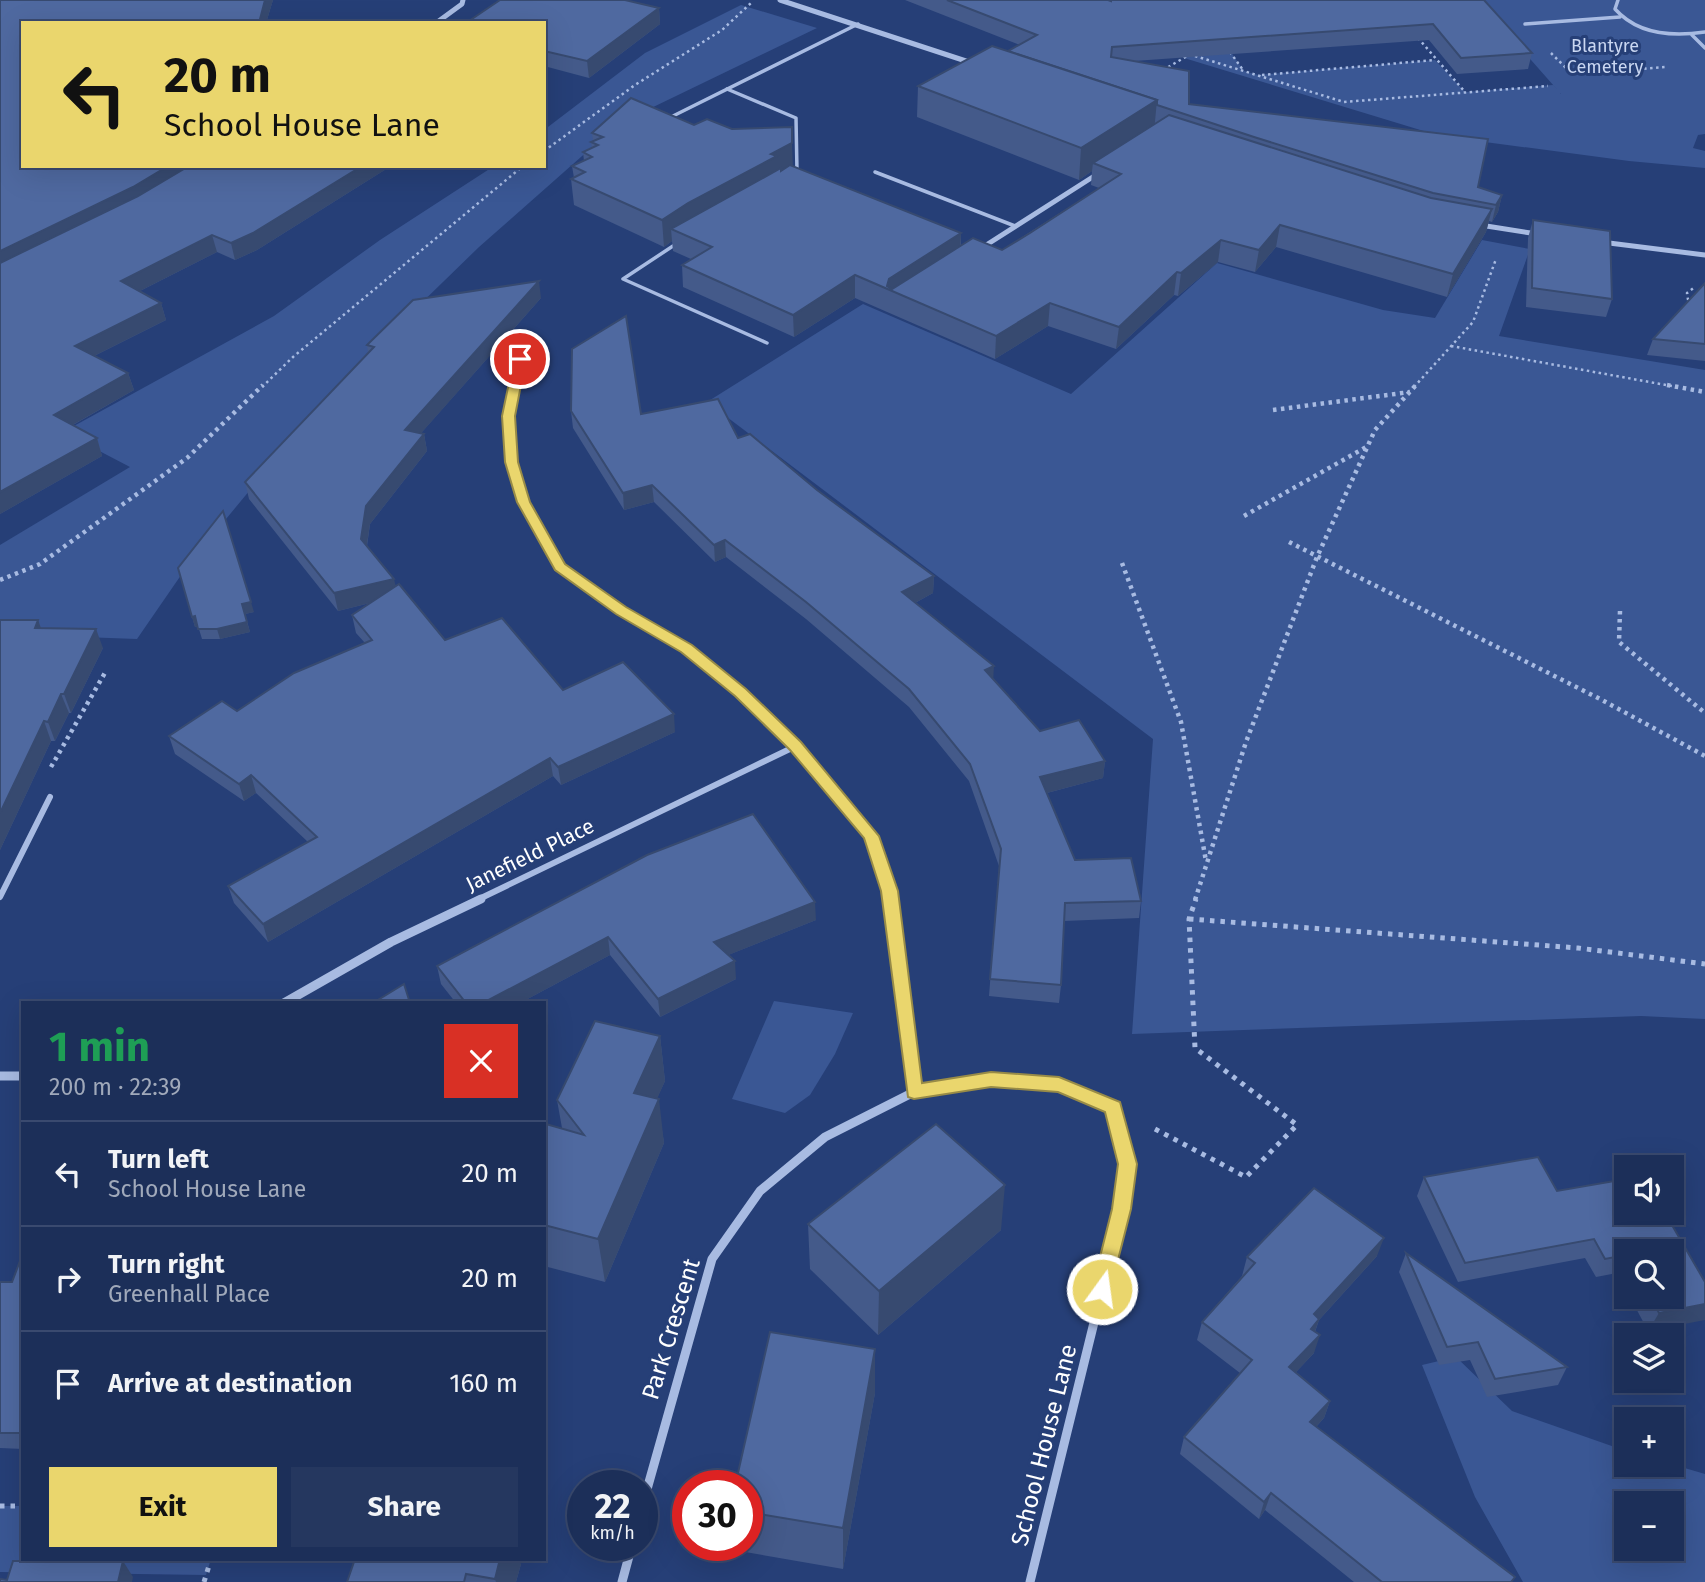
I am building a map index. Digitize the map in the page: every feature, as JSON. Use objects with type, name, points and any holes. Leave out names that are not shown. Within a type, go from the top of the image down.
[{"type":"street","points":[[439,21],[463,5],[463,0]]},
{"type":"street","points":[[780,0],[973,64]]},
{"type":"street","points":[[970,255],[1107,168]]},
{"type":"street","points":[[1467,223],[1545,235]]},
{"type":"street","points":[[1597,242],[1705,255]]},
{"type":"street","points":[[520,359],[508,416],[511,462],[523,502],[560,566],[621,611],[687,649],[740,693],[796,746],[871,836],[890,891],[914,1092],[991,1079],[1059,1084],[1114,1107]]},
{"type":"street","name":"Janefield Place","points":[[288,1001],[391,942],[796,746]]},
{"type":"street","points":[[0,897],[50,797]]},
{"type":"street","points":[[0,1076],[21,1076]]},
{"type":"street","name":"Park Crescent","points":[[652,1470],[712,1259],[760,1191],[797,1160],[825,1137],[914,1092]]},
{"type":"street","name":"School House Lane","points":[[1030,1582],[1122,1209],[1128,1164],[1114,1107]]},
{"type":"street","points":[[622,1582],[628,1561]]},
{"type":"lane","points":[[1618,0],[1615,9],[1620,16],[1651,31],[1692,35],[1705,32]]},
{"type":"lane","points":[[1525,24],[1620,16]]},
{"type":"lane","points":[[673,116],[858,24]]},
{"type":"lane","points":[[1692,35],[1705,48]]},
{"type":"lane","points":[[727,89],[796,118],[797,176]]},
{"type":"lane","points":[[875,172],[1015,226]]},
{"type":"lane","points":[[680,241],[623,279],[768,343]]},
{"type":"path","points":[[546,150],[635,85],[722,30],[754,0]]},
{"type":"path","points":[[1525,24],[1572,75],[1668,67]]},
{"type":"path","points":[[1410,28],[1465,92]]},
{"type":"path","points":[[1228,49],[1244,71]]},
{"type":"path","points":[[1160,72],[1198,50]]},
{"type":"path","points":[[1191,54],[1344,102],[1548,86]]},
{"type":"path","points":[[1258,75],[1436,60]]},
{"type":"path","points":[[0,580],[40,564],[187,458],[293,357],[521,168]]},
{"type":"path","points":[[1114,1107],[1246,1177],[1297,1125],[1195,1048],[1189,919],[1245,742],[1317,557],[1375,430],[1473,321],[1506,230]]},
{"type":"path","points":[[1690,317],[1687,293],[1702,281]]},
{"type":"path","points":[[1451,346],[1705,392]]},
{"type":"path","points":[[1273,410],[1410,392]]},
{"type":"path","points":[[1244,516],[1368,446]]},
{"type":"path","points":[[1289,542],[1471,637],[1629,712],[1705,756]]},
{"type":"path","points":[[1122,563],[1181,722],[1206,863]]},
{"type":"path","points":[[1620,611],[1619,642],[1705,713]]},
{"type":"path","points":[[50,797],[33,798],[106,671]]},
{"type":"path","points":[[1189,919],[1578,948],[1705,964]]},
{"type":"path","points":[[0,1506],[21,1506]]},
{"type":"path","points":[[204,1582],[210,1561]]},
{"type":"green space","name":"Blantyre Cemetery","points":[[1478,0],[1705,0],[1705,134],[1698,135],[1693,148],[1705,151],[1705,168],[1629,161],[1440,136],[1184,58],[1197,51],[1203,12],[1244,71],[1258,75],[1435,60],[1465,92],[1553,85],[1561,94]]},
{"type":"green space","points":[[741,5],[817,28],[645,111],[590,149],[479,247],[336,386],[188,565],[137,639],[0,634],[0,545],[130,467],[63,432],[274,316],[380,240],[491,168],[546,168],[546,128],[645,53]]},
{"type":"green space","points":[[1482,240],[1530,249],[1499,336],[1705,370],[1705,1019],[1641,1016],[1132,1034],[1153,739],[707,402],[863,304],[1071,394],[1217,263],[1383,310],[1435,318]]},
{"type":"green space","points":[[774,1001],[853,1013],[835,1054],[810,1095],[785,1113],[732,1099]]},
{"type":"green space","points":[[1456,1357],[1512,1411],[1614,1447],[1614,1477],[1684,1477],[1684,1468],[1705,1474],[1705,1582],[1523,1582],[1475,1497],[1422,1365]]},
{"type":"green space","points":[[0,1506],[21,1506],[21,1561],[210,1561],[206,1575],[0,1572]]},
{"type":"building","points":[[0,0],[265,0],[260,21],[21,21],[21,168],[165,168],[133,187],[0,251]]},
{"type":"building","points":[[500,0],[625,0],[659,8],[587,61],[546,51],[546,21],[469,21]]},
{"type":"building","points":[[947,0],[1484,0],[1532,53],[1461,58],[1433,24],[1112,47],[1111,57],[1189,71],[1189,104],[1488,139],[1478,187],[1502,195],[1496,205],[1433,193],[1157,105],[1157,100],[1008,51],[1037,35]]},
{"type":"building","points":[[992,46],[1157,100],[1081,148],[918,86]]},
{"type":"building","points":[[631,98],[694,125],[707,119],[732,129],[792,127],[792,143],[771,154],[777,156],[688,203],[662,220],[571,179],[585,172],[572,166],[592,157],[583,152],[598,145],[591,142],[603,137],[592,133]]},
{"type":"building","points":[[1169,115],[1431,198],[1492,209],[1453,274],[1280,225],[1259,250],[1221,240],[1181,273],[1177,272],[1119,327],[1050,303],[996,336],[855,275],[793,315],[682,265],[712,247],[671,229],[790,165],[961,233],[889,279],[887,286],[892,289],[973,238],[1002,250],[1030,233],[1121,174],[1093,163]]},
{"type":"building","points":[[186,168],[359,168],[253,233],[231,243],[212,235],[121,281],[161,303],[75,346],[128,373],[54,415],[97,438],[0,492],[0,263],[138,196]]},
{"type":"building","points":[[1533,220],[1610,231],[1612,299],[1532,288]]},
{"type":"building","points":[[539,281],[405,430],[424,434],[366,506],[361,539],[394,579],[334,593],[245,482],[374,347],[367,345],[413,300]]},
{"type":"building","points":[[1705,283],[1705,344],[1653,339]]},
{"type":"building","points":[[626,316],[641,414],[718,399],[738,438],[750,434],[817,490],[934,576],[902,592],[994,666],[985,670],[1040,731],[1079,720],[1105,761],[1040,777],[1075,860],[1131,858],[1141,901],[1065,903],[1061,985],[990,979],[1001,849],[970,764],[909,689],[806,602],[725,540],[714,545],[652,485],[623,493],[571,411],[572,349]]},
{"type":"building","points":[[223,511],[251,602],[242,604],[247,622],[217,629],[198,629],[178,568]]},
{"type":"building","points":[[399,584],[445,640],[502,618],[563,690],[623,662],[674,714],[558,767],[550,758],[263,924],[228,886],[317,837],[251,775],[239,784],[169,736],[222,701],[237,711],[294,673],[372,640],[352,615]]},
{"type":"building","points":[[0,620],[38,620],[35,628],[96,629],[64,694],[61,694],[48,722],[44,721],[0,813]]},
{"type":"building","points":[[753,814],[815,902],[714,942],[735,961],[658,999],[608,937],[487,1001],[464,1001],[437,966],[647,855]]},
{"type":"building","points":[[404,984],[409,1001],[376,1001]]},
{"type":"building","points":[[595,1021],[660,1036],[634,1093],[659,1099],[598,1239],[546,1226],[546,1124],[584,1135],[557,1100]]},
{"type":"building","points":[[936,1124],[1005,1185],[879,1291],[808,1224]]},
{"type":"building","points":[[1538,1157],[1557,1191],[1614,1181],[1614,1225],[1672,1225],[1680,1239],[1614,1239],[1614,1257],[1605,1259],[1594,1239],[1465,1263],[1424,1177]]},
{"type":"building","points":[[1314,1188],[1384,1238],[1314,1314],[1319,1319],[1311,1329],[1320,1335],[1289,1367],[1330,1401],[1310,1422],[1515,1577],[1511,1582],[1382,1582],[1271,1493],[1264,1502],[1184,1437],[1252,1360],[1202,1322],[1255,1263],[1247,1257]]},
{"type":"building","points":[[1684,1246],[1705,1282],[1705,1304],[1684,1308]]},
{"type":"building","points":[[1406,1253],[1567,1367],[1495,1379],[1478,1342],[1447,1347]]},
{"type":"building","points":[[21,1258],[21,1433],[0,1433],[0,1282],[12,1282]]},
{"type":"building","points":[[1657,1309],[1679,1309],[1659,1313]]},
{"type":"building","points":[[770,1332],[875,1349],[843,1528],[763,1515],[763,1470],[739,1470]]},
{"type":"building","points":[[13,1561],[123,1561],[118,1582],[0,1582],[0,1579],[7,1580]]},
{"type":"building","points":[[354,1561],[500,1561],[495,1579],[466,1574],[464,1582],[347,1582]]},
{"type":"route","points":[[520,359],[508,416],[511,462],[523,502],[560,566],[621,611],[687,649],[740,693],[796,746],[871,836],[890,891],[914,1092],[991,1079],[1059,1084],[1114,1107],[1128,1164],[1122,1209],[1102,1289]]}]
